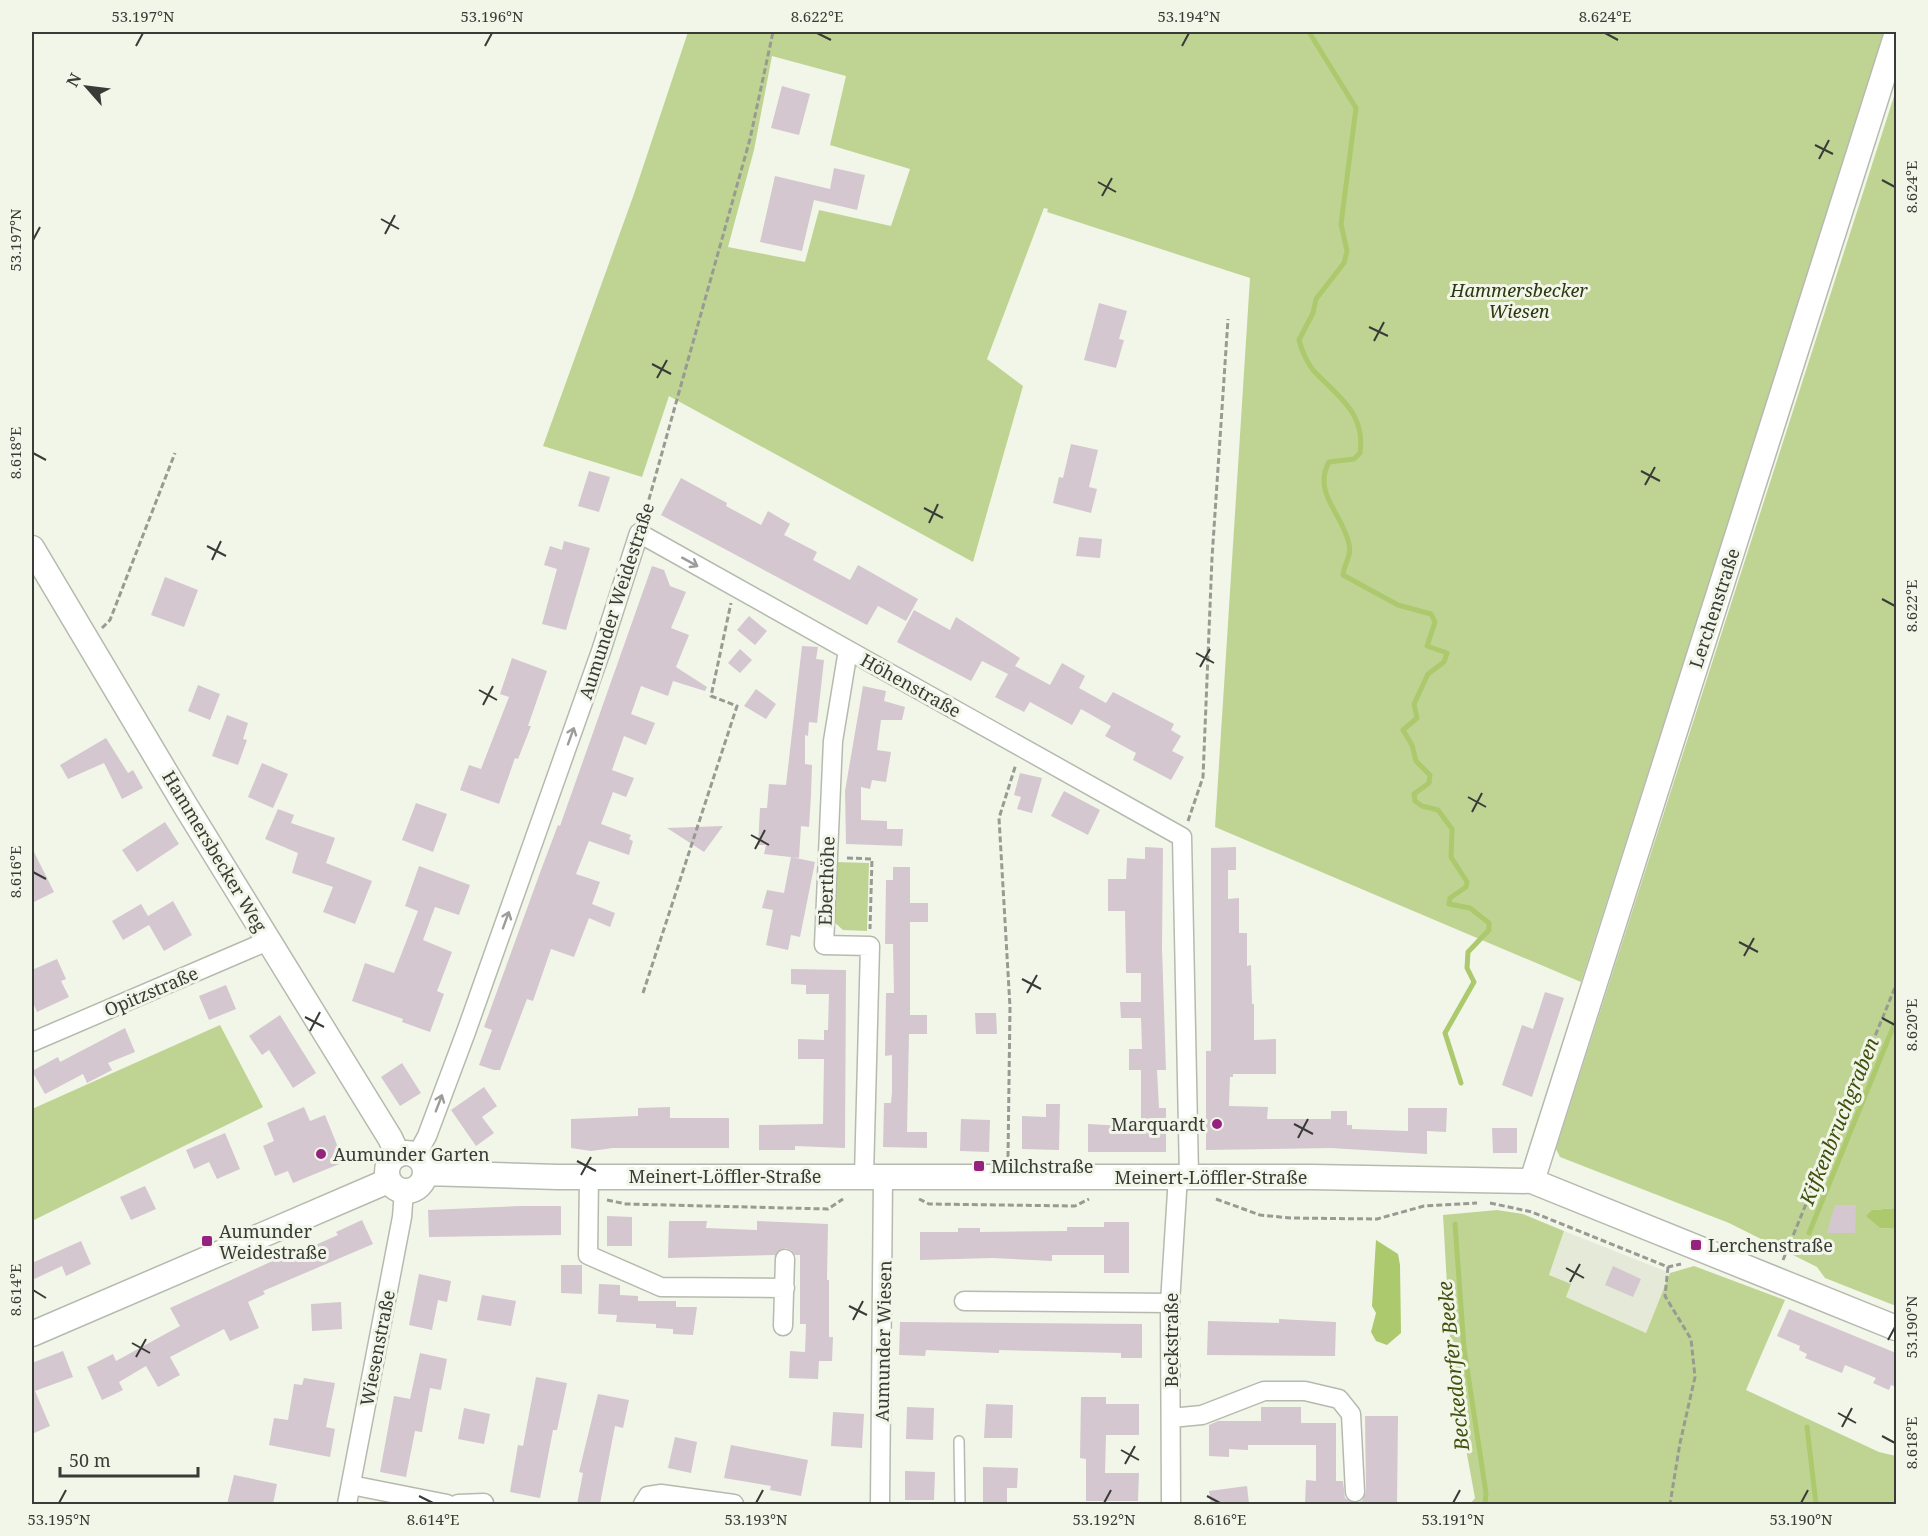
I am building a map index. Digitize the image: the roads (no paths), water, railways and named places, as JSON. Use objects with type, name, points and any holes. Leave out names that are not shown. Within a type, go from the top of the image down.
[{"type":"street","name":"Lerchenstraße","points":[[1532,1181],[1896,36]]},
{"type":"street","name":"Höhenstraße","points":[[639,533],[1182,837],[1183,1176]]},
{"type":"street","name":"Aumunder Weidestraße","points":[[413,1162],[427,1136],[470,1021],[601,651],[639,533]]},
{"type":"street","name":"Hammersbecker Weg","points":[[32,548],[185,805],[390,1138],[413,1162]]},
{"type":"street","name":"Eberthöhe","points":[[848,650],[833,741],[824,945],[870,945],[877,1182]]},
{"type":"street","name":"Opitzstraße","points":[[32,1042],[270,940]]},
{"type":"street","name":"Meinert-Löffler-Straße","points":[[413,1162],[588,1186],[877,1182],[1008,1177],[1183,1176],[1532,1181],[1896,1328]]},
{"type":"street","points":[[32,1334],[396,1186],[416,1188],[413,1162],[388,1166],[396,1186]]},
{"type":"street","name":"Beckstraße","points":[[1171,1504],[1170,1303],[1183,1176]]},
{"type":"street","name":"Aumunder Wiesen","points":[[877,1182],[880,1504]]},
{"type":"street","name":"Wiesenstraße","points":[[347,1504],[402,1217],[396,1186]]},
{"type":"street","points":[[588,1186],[588,1254],[661,1287],[785,1288]]},
{"type":"street","points":[[783,1326],[785,1259]]},
{"type":"street","points":[[964,1301],[1170,1303]]},
{"type":"street","points":[[1171,1418],[1202,1415],[1264,1391],[1305,1391],[1339,1399],[1351,1414],[1355,1491]]},
{"type":"street","points":[[351,1485],[447,1504]]},
{"type":"street","points":[[643,1504],[648,1496],[661,1494],[734,1504]]},
{"type":"street","points":[[458,1504],[484,1503]]},
{"type":"lane","points":[[959,1441],[960,1504]]},
{"type":"waterway","name":"Beckedorfer Beeke","points":[[1309,32],[1356,108],[1341,224],[1347,251],[1344,263],[1316,299],[1313,313],[1299,340],[1304,356],[1313,370],[1340,396],[1354,415],[1361,439],[1360,453],[1354,459],[1329,462],[1325,473],[1326,494],[1346,533],[1349,544],[1343,575],[1398,605],[1431,614],[1435,622],[1427,646],[1447,653],[1444,662],[1428,674],[1414,704],[1417,718],[1403,730],[1412,745],[1416,761],[1430,775],[1429,783],[1414,794],[1415,801],[1422,806],[1438,810],[1452,829],[1451,857],[1467,882],[1466,887],[1450,898],[1449,904],[1470,908],[1489,923],[1489,930],[1468,952],[1467,968],[1474,982],[1445,1033],[1461,1083]]},
{"type":"waterway","name":"Kifkenbruchgraben","points":[[1809,1233],[1896,1020]]},
{"type":"waterway","name":"Beckedorfer Beeke","points":[[1455,1224],[1464,1348],[1486,1493],[1485,1504]]},
{"type":"waterway","name":"Kifkenbruchgraben","points":[[1807,1427],[1816,1504]]},
{"type":"place","name":"Marquardt","points":[[1217,1124]]},
{"type":"place","name":"Aumunder Garten","points":[[321,1154]]},
{"type":"place","name":"Milchstraße","points":[[979,1166]]},
{"type":"place","name":"Aumunder Weidestraße","points":[[207,1241]]},
{"type":"place","name":"Lerchenstraße","points":[[1696,1245]]},
{"type":"park label","name":"Hammersbecker Wiesen","points":[[1519,300]]}]
